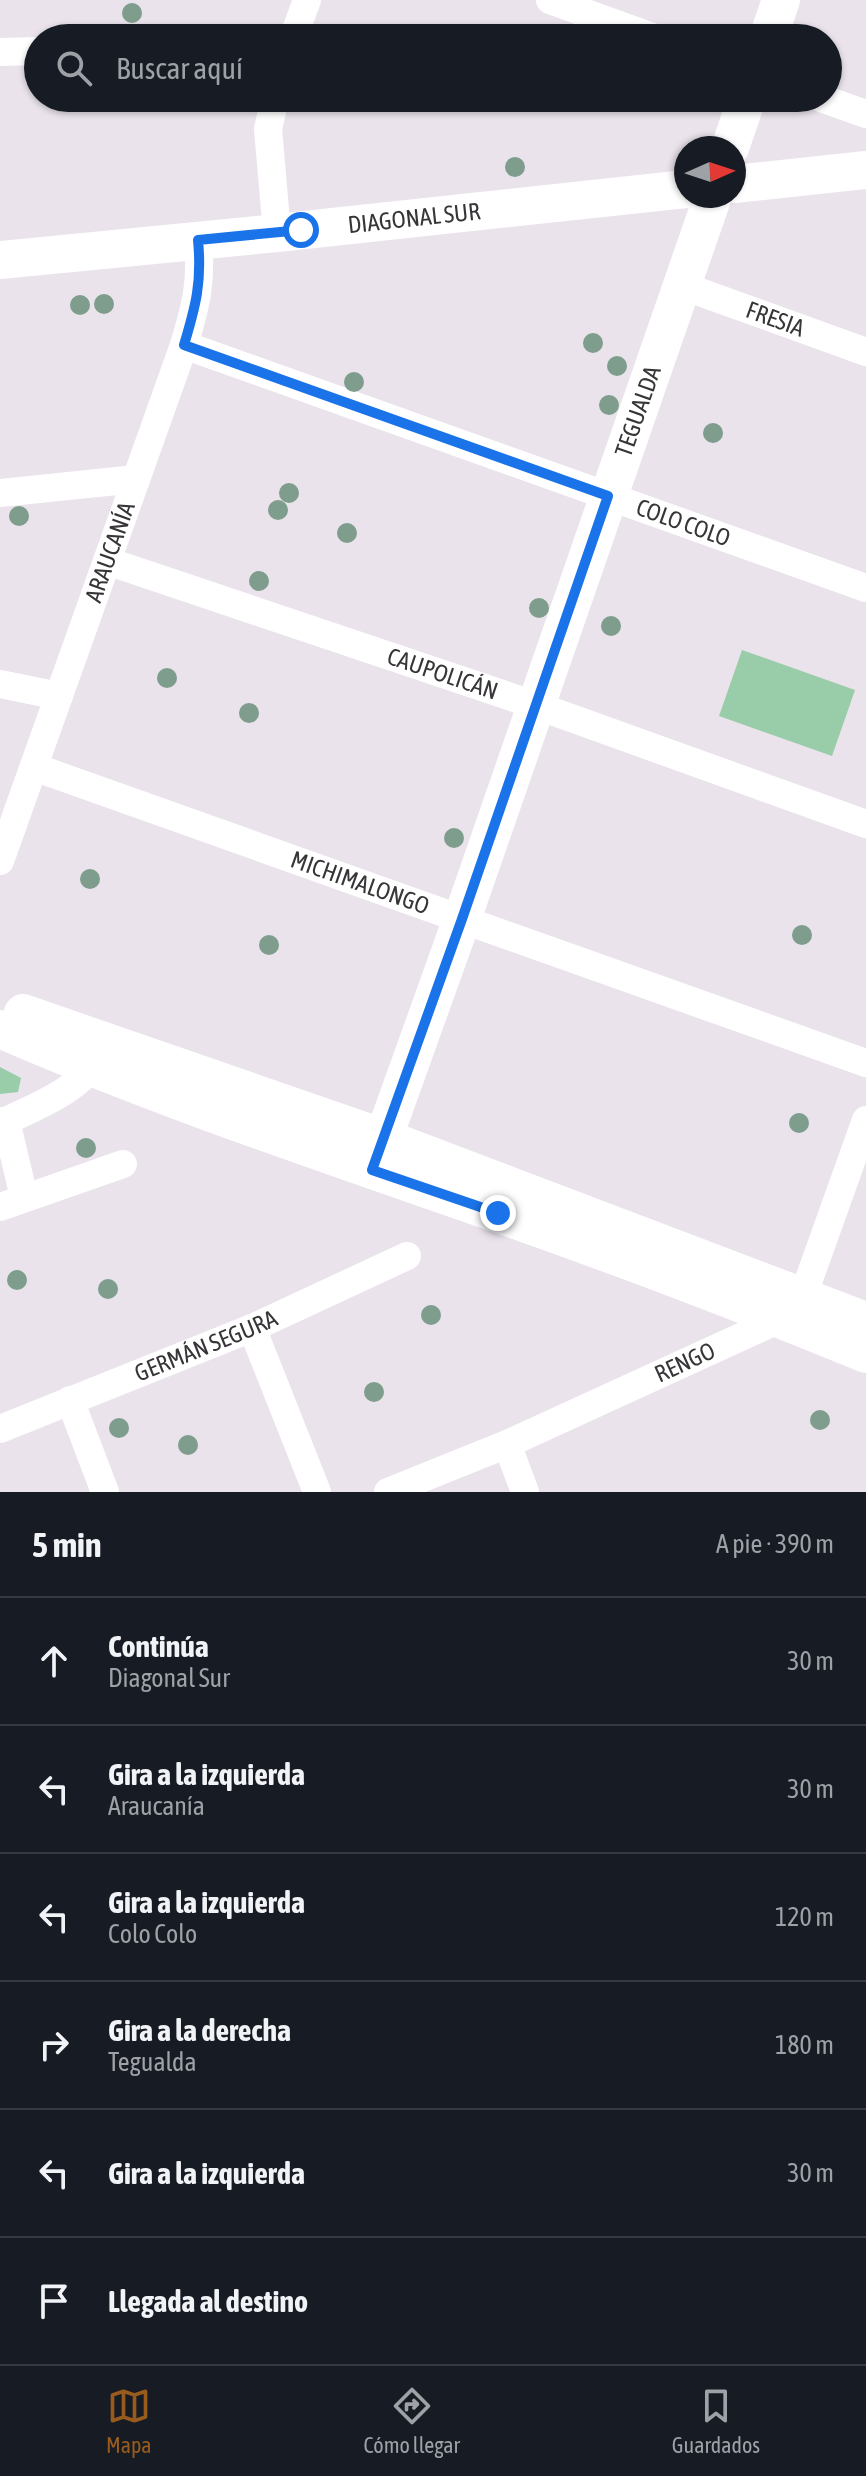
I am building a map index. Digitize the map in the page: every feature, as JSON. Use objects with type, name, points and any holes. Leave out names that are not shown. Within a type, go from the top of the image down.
[{"type":"main road","points":[[773,24],[781,0]]},
{"type":"main road","points":[[734,136],[742,112]]},
{"type":"main road","points":[[746,183],[866,170]]},
{"type":"main road","name":"DIAGONAL SUR","points":[[0,260],[674,190]]},
{"type":"main road","name":"TEGUALDA","points":[[378,1154],[709,208]]},
{"type":"main road","points":[[0,1003],[99,1056]]},
{"type":"main road","points":[[0,1029],[99,1056],[378,1154],[512,1219],[791,1307],[866,1321]]},
{"type":"main road","points":[[791,1307],[866,1354]]},
{"type":"street","points":[[298,24],[307,0]]},
{"type":"street","points":[[550,0],[616,24]]},
{"type":"street","points":[[0,52],[24,51]]},
{"type":"street","points":[[842,105],[866,114]]},
{"type":"street","points":[[272,112],[268,129],[277,233]]},
{"type":"street","name":"ARAUCANÍA","points":[[3,846],[184,345],[201,271],[198,240]]},
{"type":"street","name":"FRESIA","points":[[683,286],[866,352]]},
{"type":"street","name":"COLO COLO","points":[[184,345],[866,588]]},
{"type":"street","points":[[0,493],[136,479]]},
{"type":"street","name":"CAUPOLICÁN","points":[[107,561],[535,705],[866,824]]},
{"type":"street","points":[[0,684],[59,696]]},
{"type":"street","name":"MICHIMALONGO","points":[[34,767],[866,1063]]},
{"type":"street","points":[[99,1056],[53,1098],[3,1121],[12,1202],[123,1164]]},
{"type":"street","points":[[791,1307],[866,1120]]},
{"type":"street","name":"GERMÁN SEGURA","points":[[0,1429],[252,1328],[407,1256]]},
{"type":"street","name":"RENGO","points":[[388,1492],[507,1444],[791,1307]]},
{"type":"street","points":[[252,1328],[317,1492]]},
{"type":"street","points":[[70,1400],[105,1492]]},
{"type":"street","points":[[507,1444],[525,1492]]},
{"type":"green space","points":[[742,650],[855,690],[832,756],[719,716]]},
{"type":"green space","points":[[0,1067],[21,1078],[18,1092],[0,1094]]},
{"type":"route","points":[[301,230],[198,240],[201,271],[197,300],[184,345],[608,496],[372,1170],[498,1213]]}]
